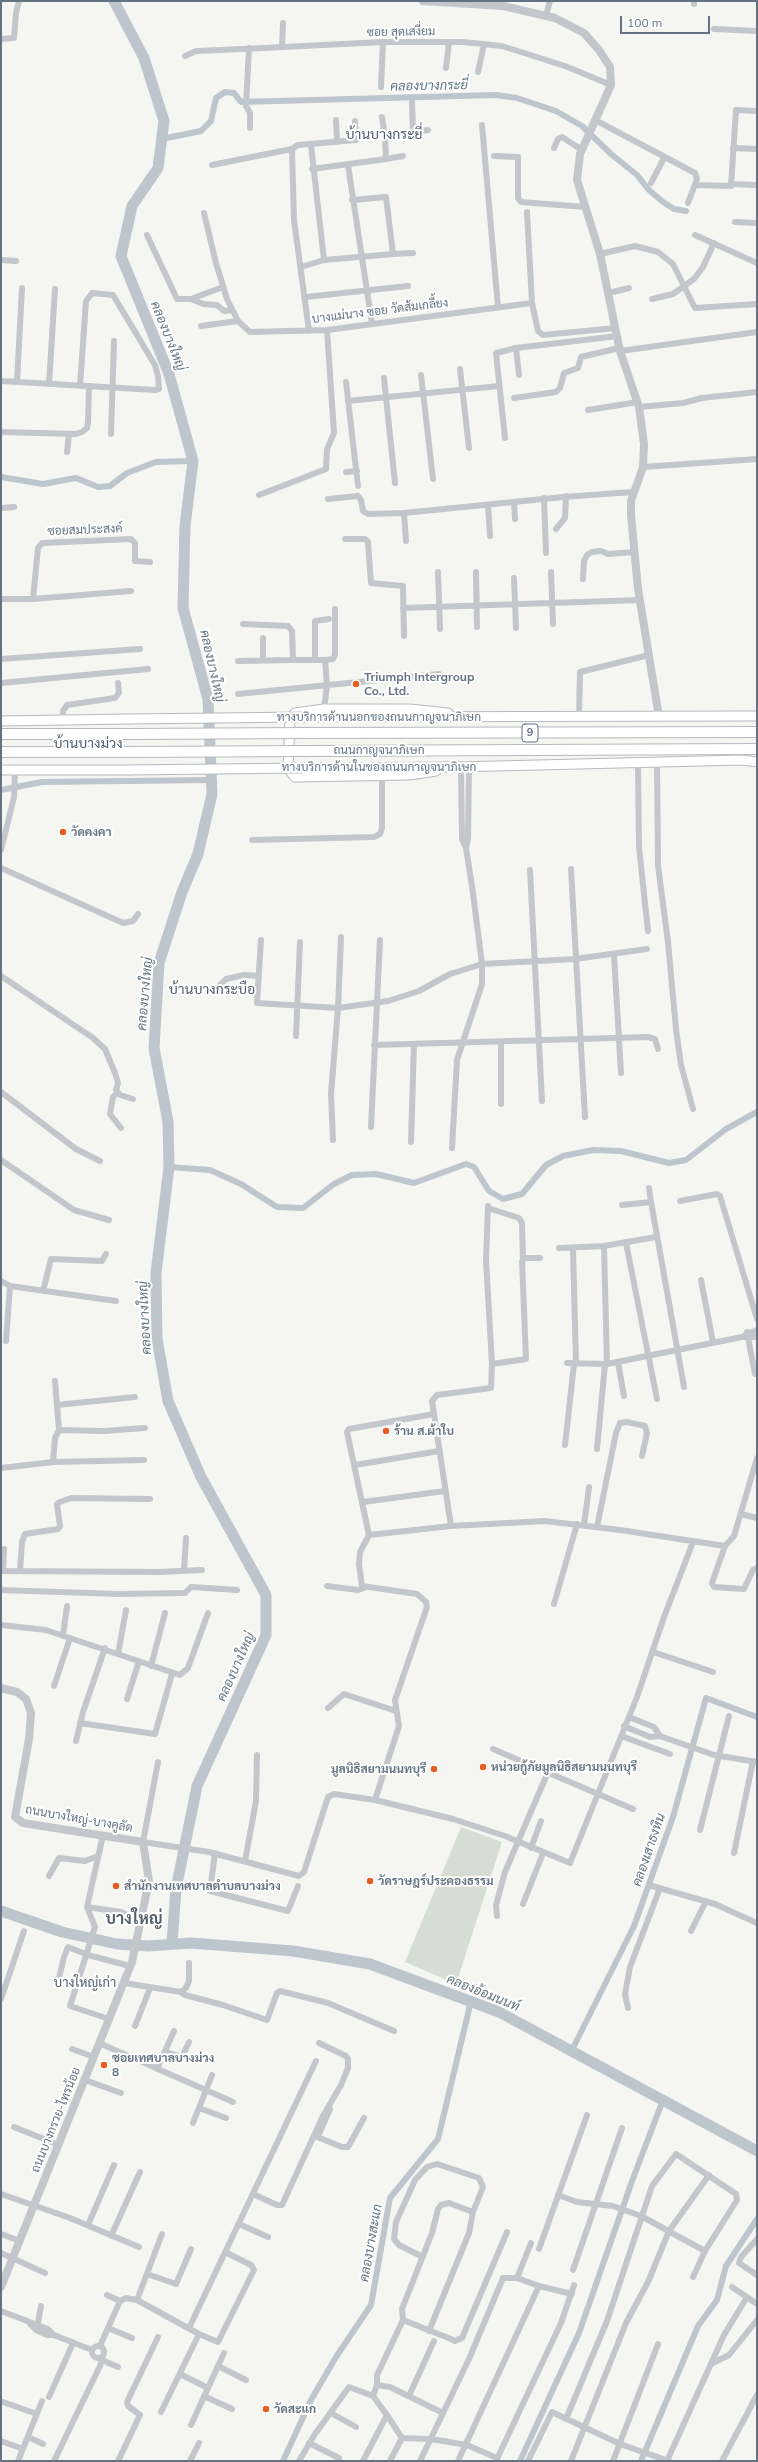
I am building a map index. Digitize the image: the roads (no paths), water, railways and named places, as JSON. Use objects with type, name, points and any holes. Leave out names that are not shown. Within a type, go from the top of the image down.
[{"type":"highway","name":"ถนนกาญจนาภิเษก","points":[[1,734],[757,732]]},
{"type":"highway","name":"ถนนกาญจนาภิเษก","points":[[1,752],[757,749]]},
{"type":"main road","points":[[462,767],[417,774],[295,777],[291,775],[288,769],[292,715],[298,712],[324,710],[410,709],[470,717]]},
{"type":"main road","name":"ทางบริการด้านนอกของถนนกาญจนาภิเษก","points":[[1,722],[63,722],[129,719],[470,717],[725,718],[757,716]]},
{"type":"main road","points":[[725,718],[757,720]]},
{"type":"main road","name":"ทางบริการด้านในของถนนกาญจนาภิเษก","points":[[1,770],[462,767],[638,762],[757,761]]},
{"type":"street","points":[[1,39],[14,38],[16,13],[19,1]]},
{"type":"street","points":[[423,1],[480,2],[518,8],[568,22],[584,33],[606,59],[611,73],[612,85],[582,150],[577,168],[577,180],[600,254],[617,332],[619,349],[638,404],[644,444],[643,467],[633,492],[631,510],[639,600],[659,717]]},
{"type":"street","points":[[546,15],[550,1]]},
{"type":"street","points":[[282,47],[283,24]]},
{"type":"street","points":[[714,30],[757,31]]},
{"type":"street","points":[[380,87],[383,42]]},
{"type":"street","name":"ซอย สุดเสงี่ยม","points":[[185,56],[196,51],[383,42],[449,42],[484,44],[502,46],[559,64],[612,85]]},
{"type":"street","points":[[446,68],[449,42]]},
{"type":"street","points":[[478,72],[484,44]]},
{"type":"street","points":[[249,48],[246,106],[250,113],[250,128]]},
{"type":"street","points":[[412,102],[413,132]]},
{"type":"street","points":[[731,184],[736,110],[757,111]]},
{"type":"street","points":[[382,117],[386,159]]},
{"type":"street","points":[[336,120],[337,142]]},
{"type":"street","points":[[212,165],[292,149],[298,145],[356,140],[355,121]]},
{"type":"street","points":[[595,124],[698,175],[688,203]]},
{"type":"street","points":[[482,125],[498,308]]},
{"type":"street","points":[[385,137],[428,130]]},
{"type":"street","points":[[554,148],[558,139],[562,137],[582,150]]},
{"type":"street","points":[[311,145],[312,169],[324,260]]},
{"type":"street","points":[[733,148],[757,149]]},
{"type":"street","points":[[292,149],[294,220],[306,297],[309,331]]},
{"type":"street","points":[[312,169],[404,156]]},
{"type":"street","points":[[494,156],[518,157],[518,198],[521,202],[585,207]]},
{"type":"street","points":[[651,183],[664,158]]},
{"type":"street","points":[[348,165],[360,258],[368,290],[372,324]]},
{"type":"street","points":[[694,185],[725,187],[730,186],[731,184],[757,185]]},
{"type":"street","points":[[352,200],[386,197],[393,254]]},
{"type":"street","points":[[527,212],[532,303],[538,331],[543,335],[617,332]]},
{"type":"street","name":"บางแม่นาง ซอย วัดส้มเกลี้ยง","points":[[204,213],[223,287],[238,321],[250,332],[327,330],[532,303]]},
{"type":"street","points":[[736,222],[757,224]]},
{"type":"street","points":[[147,235],[174,296],[182,300],[191,299],[223,287]]},
{"type":"street","points":[[695,235],[757,263]]},
{"type":"street","points":[[652,299],[673,294],[700,273],[714,243]]},
{"type":"street","points":[[600,254],[635,246],[658,252],[673,264],[685,284],[692,305],[699,309],[757,304]]},
{"type":"street","points":[[301,267],[324,260],[413,253]]},
{"type":"street","points":[[1,260],[16,261]]},
{"type":"street","points":[[306,297],[408,286]]},
{"type":"street","points":[[17,382],[22,288]]},
{"type":"street","points":[[609,293],[629,288]]},
{"type":"street","points":[[49,384],[55,289]]},
{"type":"street","points":[[1,381],[80,386],[112,387],[155,390],[159,389],[160,384],[155,365],[113,296],[92,293],[86,301],[80,386]]},
{"type":"street","points":[[191,299],[203,304],[217,305],[224,311],[232,310]]},
{"type":"street","points":[[201,326],[238,321]]},
{"type":"street","points":[[259,495],[326,469],[327,446],[334,436],[327,330]]},
{"type":"street","points":[[505,438],[496,353],[516,348],[617,332]]},
{"type":"street","points":[[514,398],[556,392],[560,388],[564,373],[578,368],[581,357],[619,349],[757,332]]},
{"type":"street","points":[[111,434],[114,341]]},
{"type":"street","points":[[516,348],[519,375]]},
{"type":"street","points":[[460,369],[469,448]]},
{"type":"street","points":[[421,376],[433,479]]},
{"type":"street","points":[[384,378],[395,483]]},
{"type":"street","points":[[346,382],[358,486]]},
{"type":"street","points":[[1,432],[69,434],[82,432],[87,428],[89,386]]},
{"type":"street","points":[[348,401],[499,386]]},
{"type":"street","points":[[588,410],[638,404],[683,403],[757,392]]},
{"type":"street","points":[[67,452],[69,434]]},
{"type":"street","points":[[643,467],[757,459]]},
{"type":"street","points":[[346,472],[357,471]]},
{"type":"street","points":[[328,499],[358,496],[361,500],[365,514],[404,513],[544,498],[633,492]]},
{"type":"street","points":[[556,529],[565,518],[566,496]]},
{"type":"street","points":[[544,498],[546,553]]},
{"type":"street","points":[[514,502],[515,519]]},
{"type":"street","points":[[488,505],[490,536]]},
{"type":"street","points":[[1,508],[14,507]]},
{"type":"street","points":[[404,513],[406,541]]},
{"type":"street","name":"ซอยสมประสงค์","points":[[33,599],[38,548],[42,543],[131,540],[135,543],[135,561],[150,562]]},
{"type":"street","points":[[345,540],[366,540],[370,581],[374,583],[402,586],[404,636]]},
{"type":"street","points":[[583,579],[584,561],[587,555],[592,552],[601,551],[608,554],[635,552]]},
{"type":"street","points":[[438,572],[440,629]]},
{"type":"street","points":[[476,572],[477,627]]},
{"type":"street","points":[[551,572],[553,624]]},
{"type":"street","points":[[514,578],[516,628]]},
{"type":"street","points":[[1,599],[33,599],[131,591]]},
{"type":"street","points":[[404,608],[639,600]]},
{"type":"street","points":[[238,661],[333,659],[335,656],[335,609]]},
{"type":"street","points":[[315,660],[315,621],[329,620]]},
{"type":"street","points":[[243,624],[288,626],[291,628],[293,660]]},
{"type":"street","points":[[262,660],[263,638]]},
{"type":"street","points":[[1,659],[140,649]]},
{"type":"street","points":[[579,717],[580,672],[649,656]]},
{"type":"street","points":[[324,710],[327,686],[325,660]]},
{"type":"street","points":[[1,683],[148,668]]},
{"type":"street","points":[[238,694],[439,674]]},
{"type":"street","points":[[63,722],[63,711],[67,705],[115,698],[119,693],[118,683]]},
{"type":"street","points":[[638,762],[639,852],[648,931]]},
{"type":"street","points":[[657,762],[658,866],[668,942],[676,1029],[683,1072],[693,1109]]},
{"type":"street","points":[[452,1148],[454,1094],[462,1042],[477,1003],[482,984],[482,964],[466,848],[468,839],[462,767]]},
{"type":"street","points":[[1,850],[14,797],[15,770]]},
{"type":"street","points":[[252,840],[374,838],[380,834],[382,828],[382,775]]},
{"type":"street","points":[[1,868],[123,923],[133,921],[138,914]]},
{"type":"street","points":[[571,868],[579,1038],[585,1117]]},
{"type":"street","points":[[530,870],[542,1101]]},
{"type":"street","points":[[333,1140],[331,1094],[338,1008],[341,936]]},
{"type":"street","points":[[261,940],[257,1003],[338,1008],[379,1003],[419,991],[450,974],[482,964],[575,959],[614,955],[647,949]]},
{"type":"street","points":[[371,1127],[374,1045],[379,1003],[380,940]]},
{"type":"street","points":[[296,1036],[300,942]]},
{"type":"street","points":[[614,955],[621,1073]]},
{"type":"street","points":[[219,986],[226,979],[244,975],[258,976]]},
{"type":"street","points":[[1,976],[92,1038],[105,1049],[115,1073],[118,1092],[120,1095],[133,1099]]},
{"type":"street","points":[[374,1045],[652,1037],[656,1039],[658,1049]]},
{"type":"street","points":[[501,1042],[501,1104]]},
{"type":"street","points":[[410,1142],[414,1044]]},
{"type":"street","points":[[1,1092],[76,1148],[100,1161]]},
{"type":"street","points":[[118,1092],[114,1097],[110,1114],[121,1128]]},
{"type":"street","points":[[1,1160],[74,1210],[109,1220]]},
{"type":"street","points":[[649,1188],[656,1237],[684,1387]]},
{"type":"street","points":[[680,1200],[717,1194],[720,1196],[757,1319]]},
{"type":"street","points":[[622,1205],[651,1202]]},
{"type":"street","points":[[451,1526],[432,1401],[437,1395],[489,1389],[491,1384],[492,1364],[486,1260],[488,1207],[519,1218],[522,1223],[526,1359],[492,1364]]},
{"type":"street","points":[[559,1248],[604,1246],[656,1237]]},
{"type":"street","points":[[626,1243],[657,1399]]},
{"type":"street","points":[[597,1449],[606,1364],[604,1246]]},
{"type":"street","points":[[566,1445],[575,1364],[573,1248]]},
{"type":"street","points":[[43,1291],[51,1259],[102,1261],[106,1254]]},
{"type":"street","points":[[523,1259],[540,1258]]},
{"type":"street","points":[[701,1280],[713,1342]]},
{"type":"street","points":[[1,1281],[10,1286],[116,1301]]},
{"type":"street","points":[[6,1342],[10,1286]]},
{"type":"street","points":[[567,1363],[606,1364],[618,1362],[742,1337],[757,1330]]},
{"type":"street","points":[[748,1335],[757,1337]]},
{"type":"street","points":[[748,1335],[755,1374]]},
{"type":"street","points":[[618,1362],[624,1396]]},
{"type":"street","points":[[53,1462],[55,1438],[59,1430],[55,1381]]},
{"type":"street","points":[[57,1405],[135,1397]]},
{"type":"street","points":[[364,1588],[362,1586],[359,1564],[360,1552],[369,1535],[347,1432],[349,1429],[434,1414]]},
{"type":"street","points":[[597,1527],[616,1433],[620,1423],[627,1422],[645,1426],[646,1433],[642,1456]]},
{"type":"street","points":[[59,1430],[104,1431],[145,1428]]},
{"type":"street","points":[[355,1465],[439,1451]]},
{"type":"street","points":[[757,1458],[742,1514],[734,1536],[724,1546],[712,1583],[714,1587],[744,1589],[753,1570],[757,1568]]},
{"type":"street","points":[[1,1468],[53,1462],[144,1460]]},
{"type":"street","points":[[584,1525],[589,1488]]},
{"type":"street","points":[[363,1502],[445,1491]]},
{"type":"street","points":[[20,1571],[22,1542],[25,1534],[58,1529],[60,1526],[57,1504],[60,1502],[71,1498],[150,1499]]},
{"type":"street","points":[[742,1514],[757,1518]]},
{"type":"street","points":[[369,1535],[451,1526],[545,1521],[577,1524],[724,1546]]},
{"type":"street","points":[[554,1604],[577,1524]]},
{"type":"street","points":[[184,1570],[186,1538]]},
{"type":"street","points":[[158,1762],[143,1842],[215,1853],[295,1876],[302,1875],[329,1795],[334,1794],[375,1800],[454,1819],[517,1841],[567,1863],[572,1861],[624,1726],[629,1717],[653,1652],[672,1594],[693,1542]]},
{"type":"street","points":[[4,1549],[2,1571],[202,1570]]},
{"type":"street","points":[[327,1586],[358,1590],[364,1588],[409,1592],[422,1597],[426,1602],[427,1607],[394,1700],[399,1726],[375,1800]]},
{"type":"street","points":[[1,1590],[118,1594],[185,1593],[191,1588],[237,1590]]},
{"type":"street","points":[[63,1636],[68,1606]]},
{"type":"street","points":[[118,1654],[126,1610]]},
{"type":"street","points":[[151,1666],[165,1613]]},
{"type":"street","points":[[1,1625],[46,1630],[105,1648],[172,1674],[180,1675],[188,1668],[208,1613]]},
{"type":"street","points":[[54,1686],[70,1638]]},
{"type":"street","points":[[76,1741],[80,1723],[105,1648]]},
{"type":"street","points":[[653,1652],[713,1672]]},
{"type":"street","points":[[128,1699],[139,1661]]},
{"type":"street","points":[[80,1723],[153,1735],[172,1674]]},
{"type":"street","name":"ถนนบางใหญ่-บางคูลัด","points":[[1,1688],[17,1692],[26,1699],[31,1713],[30,1732],[15,1817],[23,1823],[143,1842],[149,1881],[142,1923],[131,1964]]},
{"type":"street","points":[[328,1708],[344,1694],[396,1712]]},
{"type":"street","points":[[700,1830],[729,1716]]},
{"type":"street","points":[[629,1717],[654,1728],[660,1736]]},
{"type":"street","points":[[624,1726],[650,1737],[660,1736],[718,1756],[755,1762],[734,1853]]},
{"type":"street","points":[[621,1736],[670,1754]]},
{"type":"street","points":[[493,1750],[633,1809]]},
{"type":"street","points":[[244,1861],[256,1801],[257,1755]]},
{"type":"street","points":[[497,1916],[498,1894],[517,1841],[548,1772]]},
{"type":"street","points":[[531,1848],[542,1821]]},
{"type":"street","points":[[103,1835],[87,1908],[95,1927],[89,1952],[70,2006],[109,2019]]},
{"type":"street","points":[[215,1853],[210,1891],[288,1911],[298,1886]]},
{"type":"street","points":[[523,1904],[543,1853]]},
{"type":"street","points":[[49,1876],[59,1858],[85,1860],[98,1856]]},
{"type":"street","points":[[652,1886],[706,1901],[757,1923]]},
{"type":"street","points":[[628,2008],[625,1994],[630,1967],[660,1888]]},
{"type":"street","points":[[691,1931],[706,1901]]},
{"type":"street","points":[[87,1908],[121,1912],[142,1923]]},
{"type":"street","points":[[1,1999],[24,1931]]},
{"type":"street","points":[[58,1982],[64,1957],[68,1948],[89,1952],[131,1964]]},
{"type":"street","points":[[181,1992],[186,1988],[189,1981],[189,1963]]},
{"type":"street","name":"ถนนบางกรวย-ไทรน้อย","points":[[2,2282],[59,2145],[131,1964]]},
{"type":"street","points":[[124,1983],[181,1992],[185,1995],[222,2005],[267,2020],[276,1993],[280,1991],[328,2003],[394,2031]]},
{"type":"street","points":[[135,2026],[150,1988]]},
{"type":"street","points":[[157,2069],[174,2031]]},
{"type":"street","points":[[165,2052],[182,2057],[190,2042]]},
{"type":"street","points":[[99,2043],[233,2102]]},
{"type":"street","points":[[253,2194],[277,2205],[282,2205],[323,2116],[331,2104],[348,2068],[348,2060],[346,2056],[319,2043]]},
{"type":"street","points":[[72,2049],[94,2057]]},
{"type":"street","points":[[189,2328],[316,2061]]},
{"type":"street","points":[[194,2123],[212,2075]]},
{"type":"street","points":[[85,2080],[121,2093]]},
{"type":"street","points":[[304,2159],[318,2137],[330,2111],[331,2104]]},
{"type":"street","points":[[199,2108],[226,2118]]},
{"type":"street","points":[[539,2249],[587,2115]]},
{"type":"street","points":[[318,2137],[342,2147],[348,2147],[364,2118]]},
{"type":"street","points":[[14,2127],[59,2145]]},
{"type":"street","points":[[573,2270],[622,2128]]},
{"type":"street","points":[[566,2419],[607,2321],[652,2186],[676,2154],[736,2194],[738,2200],[705,2251],[693,2277]]},
{"type":"street","points":[[423,2257],[396,2243],[394,2235],[396,2222],[411,2187],[427,2167],[442,2164],[481,2180],[483,2187],[473,2212],[468,2233],[429,2331]]},
{"type":"street","points":[[88,2225],[114,2165]]},
{"type":"street","points":[[111,2236],[140,2172]]},
{"type":"street","points":[[571,2461],[586,2428],[626,2323],[648,2282],[670,2231],[709,2175]]},
{"type":"street","points":[[1,2194],[88,2225],[139,2247]]},
{"type":"street","points":[[558,2195],[571,2200],[613,2206],[628,2211],[670,2231],[705,2251]]},
{"type":"street","points":[[373,2396],[377,2385],[377,2375],[403,2320],[402,2309],[423,2257],[441,2205],[449,2203],[473,2212]]},
{"type":"street","points":[[239,2224],[268,2237]]},
{"type":"street","points":[[403,2320],[456,2341],[462,2338],[508,2232]]},
{"type":"street","points":[[1,2234],[20,2241]]},
{"type":"street","points":[[137,2300],[162,2234]]},
{"type":"street","points":[[757,2239],[741,2257],[739,2263],[757,2275]]},
{"type":"street","points":[[517,2278],[531,2243]]},
{"type":"street","points":[[147,2274],[176,2284],[191,2249]]},
{"type":"street","points":[[100,2346],[120,2301],[126,2298],[137,2300],[216,2342],[220,2340],[254,2270],[250,2265],[225,2252]]},
{"type":"street","points":[[1,2254],[45,2273]]},
{"type":"street","points":[[420,2461],[469,2359],[501,2281],[507,2276],[572,2294]]},
{"type":"street","points":[[458,2461],[540,2286]]},
{"type":"street","points":[[402,2438],[431,2439],[466,2445],[496,2460],[561,2323],[574,2286]]},
{"type":"street","points":[[732,2287],[757,2304]]},
{"type":"street","points":[[107,2295],[120,2301]]},
{"type":"street","points":[[528,2461],[552,2412],[636,2451],[668,2461],[724,2335],[747,2297]]},
{"type":"street","points":[[38,2327],[41,2306]]},
{"type":"street","points":[[1,2311],[30,2324],[48,2329],[54,2335],[92,2350]]},
{"type":"street","points":[[711,2364],[729,2355],[757,2320]]},
{"type":"street","points":[[108,2328],[132,2338]]},
{"type":"street","points":[[161,2412],[200,2334]]},
{"type":"street","points":[[118,2461],[140,2415],[128,2406],[127,2402],[158,2337]]},
{"type":"street","points":[[409,2396],[434,2342]]},
{"type":"street","points":[[49,2397],[73,2343]]},
{"type":"street","points":[[613,2461],[658,2344]]},
{"type":"street","points":[[92,2350],[96,2346],[100,2346]]},
{"type":"street","points":[[54,2461],[102,2358],[103,2350],[100,2346]]},
{"type":"street","points":[[92,2350],[94,2357],[102,2358],[118,2367]]},
{"type":"street","points":[[191,2425],[224,2354]]},
{"type":"street","points":[[218,2366],[246,2380]]},
{"type":"street","points":[[180,2374],[208,2388]]},
{"type":"street","points":[[377,2385],[390,2387],[443,2413]]},
{"type":"street","points":[[299,2461],[309,2443],[349,2387],[373,2396],[402,2438]]},
{"type":"street","points":[[722,2461],[757,2395]]},
{"type":"street","points":[[204,2396],[232,2409]]},
{"type":"street","points":[[18,2461],[42,2401]]},
{"type":"street","points":[[4,2402],[37,2414]]},
{"type":"street","points":[[330,2414],[356,2427]]},
{"type":"street","points":[[363,2461],[386,2415]]},
{"type":"street","points":[[28,2437],[43,2444]]},
{"type":"street","points":[[390,2461],[402,2438]]},
{"type":"street","points":[[1,2441],[23,2448]]},
{"type":"street","points":[[190,2461],[199,2443]]},
{"type":"street","points":[[309,2443],[339,2458]]},
{"type":"waterway","name":"คลองบางใหญ่","points":[[114,1],[144,58],[164,121],[158,168],[132,206],[121,256],[169,374],[193,461],[185,526],[183,608],[208,699],[212,794],[198,854],[182,892],[159,963],[154,1048],[168,1122],[169,1167],[156,1273],[157,1339],[168,1401],[201,1477],[266,1595],[266,1635],[197,1786],[176,1889],[172,1943]]},
{"type":"waterway","name":"คลองบางกระยี่","points":[[162,139],[201,131],[211,121],[216,98],[225,92],[234,93],[241,102],[496,95],[517,98],[556,111],[582,126],[611,154],[637,175],[649,190],[663,202],[674,209],[686,211]]},
{"type":"waterway","points":[[1,477],[43,484],[76,478],[98,487],[110,486],[127,473],[156,462],[193,461]]},
{"type":"waterway","points":[[1,790],[42,782],[211,780]]},
{"type":"waterway","points":[[169,1167],[210,1170],[241,1184],[277,1207],[303,1208],[334,1184],[352,1175],[376,1174],[414,1183],[466,1164],[474,1167],[489,1191],[503,1199],[522,1194],[546,1165],[563,1156],[593,1150],[621,1151],[669,1163],[686,1160],[726,1129],[757,1112]]},
{"type":"waterway","name":"คลองเสาธงหิน","points":[[572,2050],[634,1926],[673,1817],[706,1698],[757,1717]]},
{"type":"waterway","name":"คลองอ้อมนนท์","points":[[1,1911],[62,1932],[117,1944],[148,1946],[191,1943],[293,1951],[370,1964],[499,2012],[757,2151]]},
{"type":"waterway","name":"คลองบางสะแก","points":[[283,2461],[311,2400],[336,2357],[371,2305],[390,2198],[438,2139],[471,2001]]},
{"type":"waterway","points":[[520,2461],[579,2333],[632,2181],[663,2100]]},
{"type":"waterway","points":[[641,2461],[698,2326],[717,2300],[726,2266],[757,2219]]},
{"type":"place","name":"Triumph Intergroup Co., Ltd.","points":[[356,684]]},
{"type":"place","name":"วัดคงคา","points":[[63,832]]},
{"type":"place","name":"ร้าน ส.ผ้าใบ","points":[[386,1431]]},
{"type":"place","name":"หน่วยกู้ภัยมูลนิธิสยามนนทบุรี","points":[[483,1767]]},
{"type":"place","name":"มูลนิธิสยามนนทบุรี","points":[[434,1769]]},
{"type":"place","name":"วัดราษฎร์ประคองธรรม","points":[[370,1881]]},
{"type":"place","name":"สํานักงานเทศบาลตําบลบางม่วง","points":[[116,1886]]},
{"type":"place","name":"ซอยเทศบาลบางม่วง 8","points":[[104,2065]]},
{"type":"place","name":"วัดสะแก","points":[[266,2409]]},
{"type":"district","name":"บ้านบางกระยี่","points":[[384,135]]},
{"type":"district","name":"บ้านบางม่วง","points":[[88,744]]},
{"type":"district","name":"บ้านบางกระบือ","points":[[212,990]]},
{"type":"district","name":"บางใหญ่","points":[[134,1919]]},
{"type":"district","name":"บางใหญ่เก่า","points":[[85,1983]]}]
